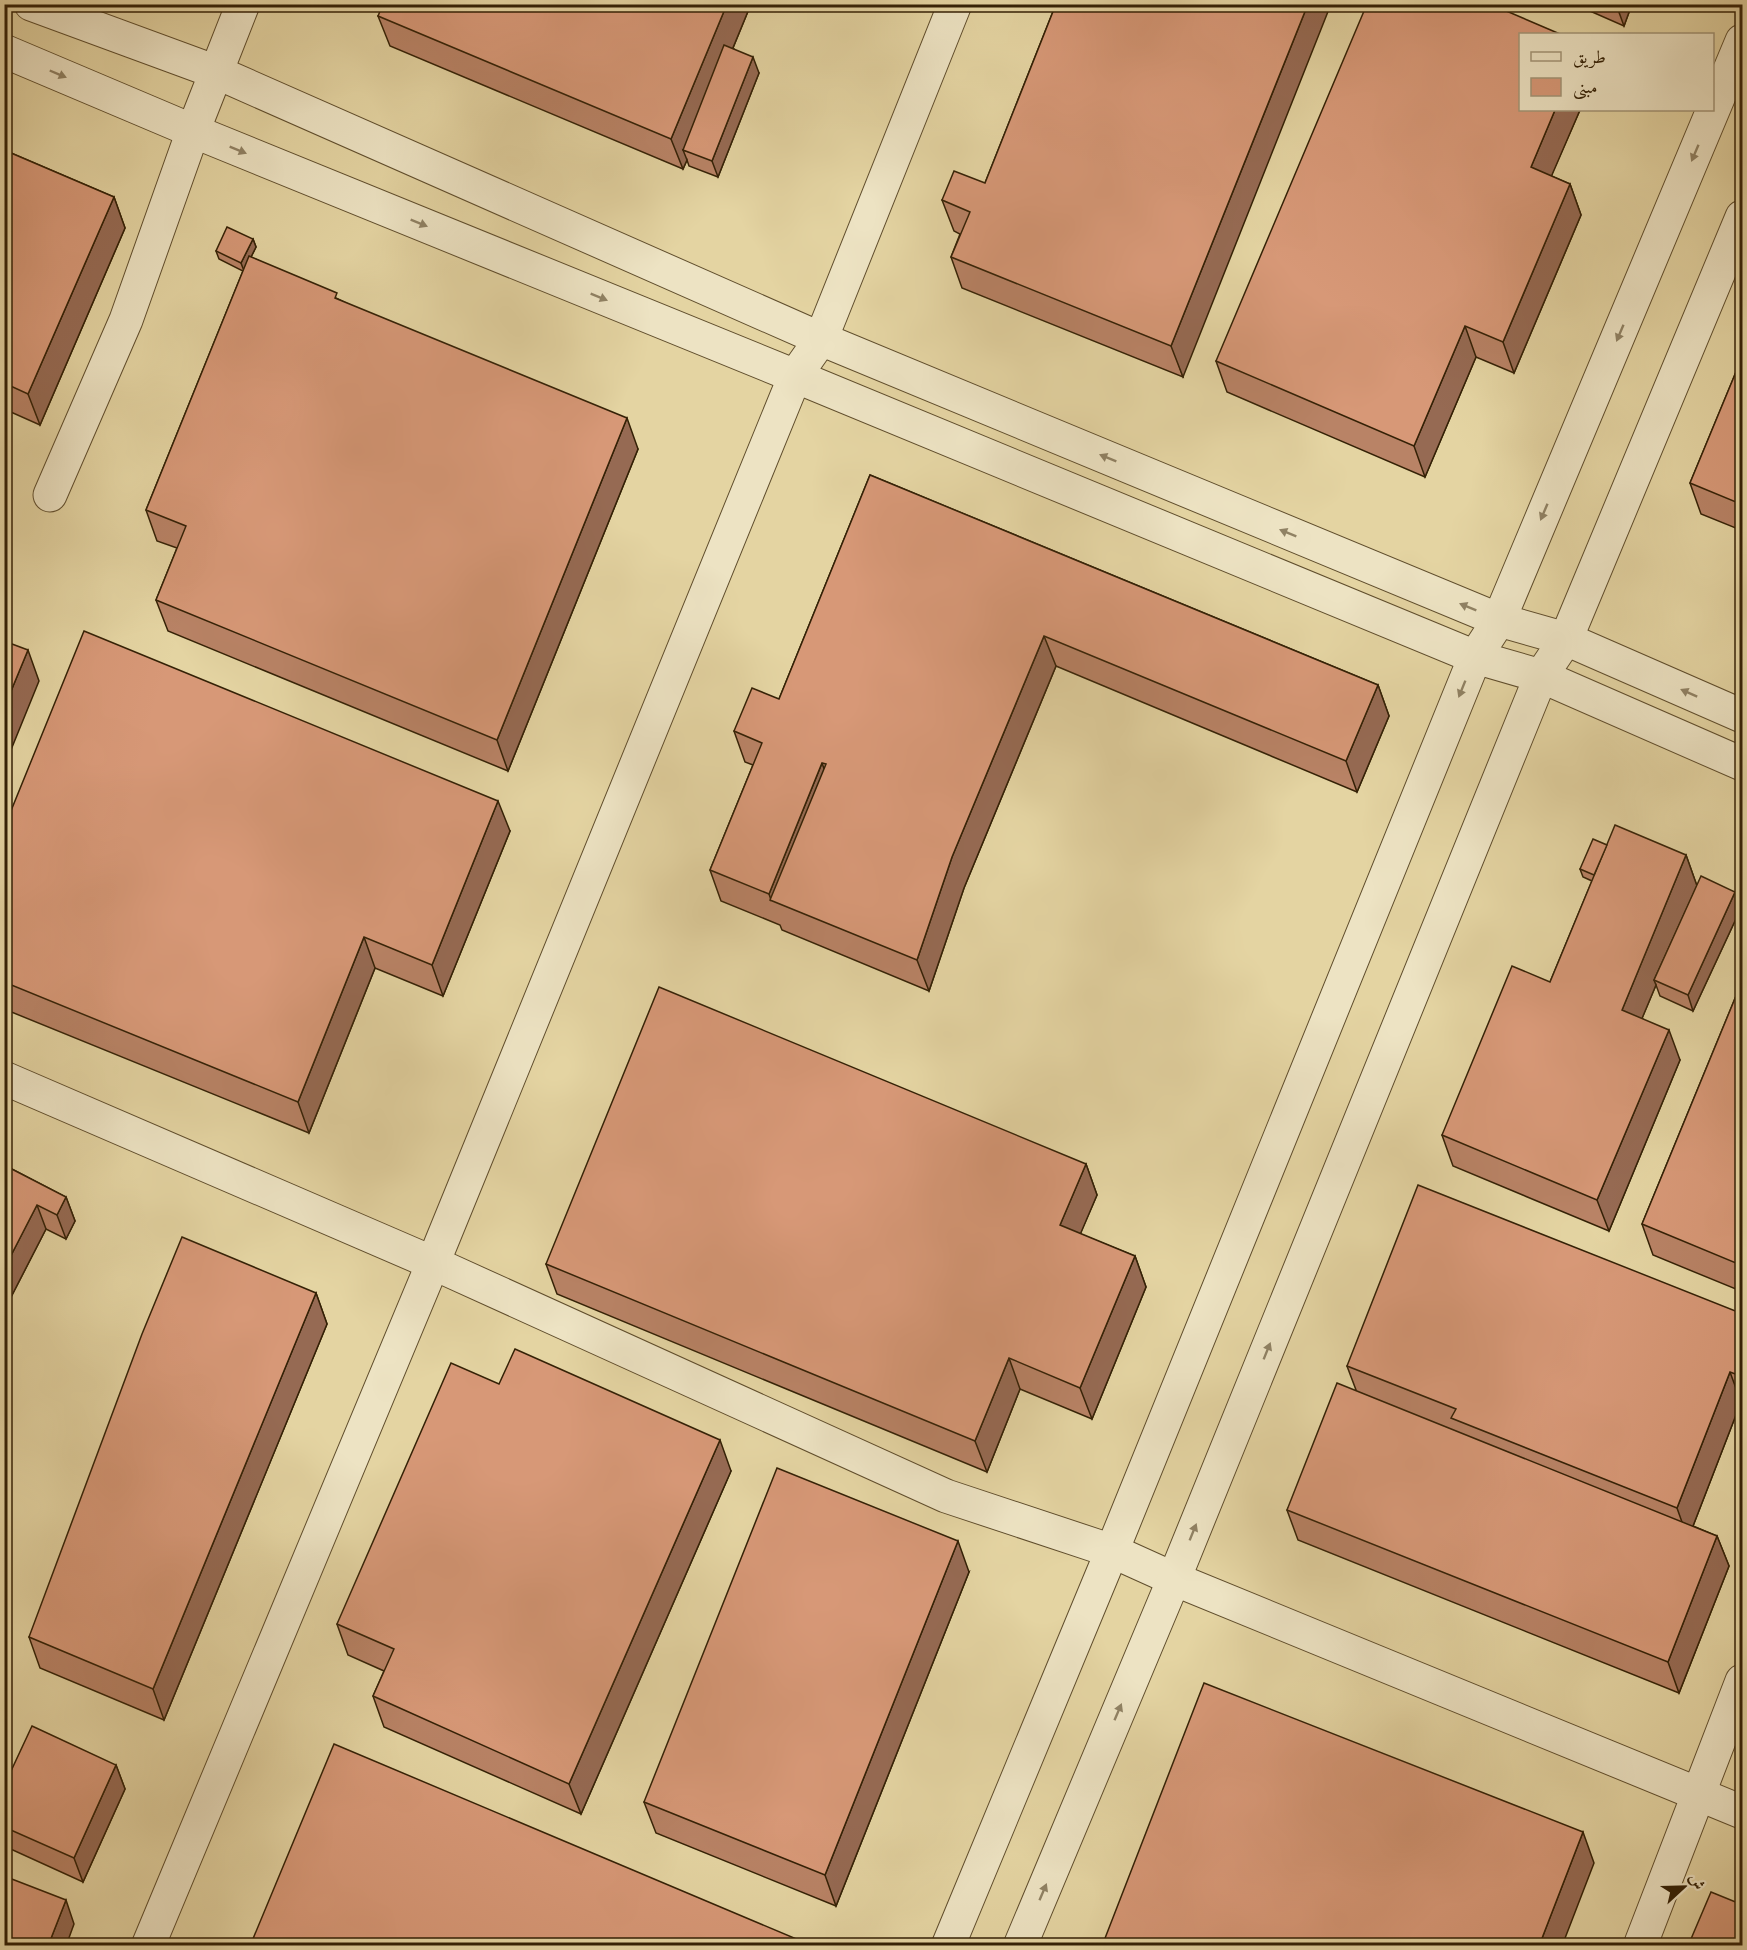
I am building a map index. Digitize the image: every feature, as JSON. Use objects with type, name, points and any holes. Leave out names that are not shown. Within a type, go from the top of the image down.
[{"type":"street","points":[[31,4],[216,72],[821,339],[1499,620],[1566,639],[1743,716]]},
{"type":"street","points":[[50,495],[126,320],[193,131],[243,4]]},
{"type":"street","points":[[148,1946],[434,1263],[795,376],[821,339],[955,4]]},
{"type":"street","points":[[1714,110],[1743,41]]},
{"type":"street","points":[[4,51],[193,131],[795,376],[1475,657],[1541,676],[1743,764]]},
{"type":"street","points":[[948,1946],[1112,1551],[1475,657],[1499,620],[1714,111]]},
{"type":"street","points":[[1020,1946],[1174,1578],[1541,676],[1566,639],[1743,217]]},
{"type":"street","points":[[4,1078],[434,1263],[946,1496],[1112,1551],[1743,1812]]},
{"type":"street","points":[[1640,1946],[1743,1681]]},
{"type":"building","points":[[383,4],[727,4],[671,139],[378,16]]},
{"type":"building","points":[[1056,4],[1308,4],[1171,346],[951,257],[970,212],[942,200],[954,171],[985,183]]},
{"type":"building","points":[[1367,4],[1490,4],[1558,33],[1519,33],[1519,111],[1555,111],[1531,167],[1570,184],[1503,342],[1465,326],[1414,446],[1216,361]]},
{"type":"building","points":[[724,45],[753,57],[712,161],[683,150]]},
{"type":"building","points":[[4,150],[114,197],[28,394],[4,383]]},
{"type":"building","points":[[227,227],[253,239],[241,263],[216,251]]},
{"type":"building","points":[[249,256],[337,293],[335,298],[627,418],[497,740],[156,600],[186,526],[146,510]]},
{"type":"building","points":[[1743,355],[1743,505],[1690,483]]},
{"type":"building","points":[[870,475],[1378,685],[1346,761],[1044,636],[952,857],[917,960],[770,900],[826,764],[822,763],[769,894],[710,870],[762,743],[734,731],[752,688],[779,699]]},
{"type":"building","points":[[84,631],[498,801],[432,965],[364,937],[298,1102],[4,982],[4,828]]},
{"type":"building","points":[[4,641],[28,650],[4,708]]},
{"type":"building","points":[[1615,825],[1686,855],[1622,1010],[1669,1030],[1597,1200],[1442,1135],[1512,966],[1550,982]]},
{"type":"building","points":[[1593,839],[1607,845],[1594,875],[1580,869]]},
{"type":"building","points":[[1701,876],[1735,892],[1688,995],[1654,980]]},
{"type":"building","points":[[1743,979],[1743,1266],[1642,1224]]},
{"type":"building","points":[[659,987],[1086,1164],[1060,1225],[1135,1256],[1080,1388],[1009,1358],[975,1441],[546,1264]]},
{"type":"building","points":[[4,1165],[66,1197],[57,1215],[37,1205],[4,1269]]},
{"type":"building","points":[[1418,1185],[1743,1314],[1743,1377],[1730,1372],[1677,1508],[1451,1418],[1456,1409],[1347,1366]]},
{"type":"building","points":[[182,1237],[316,1293],[153,1689],[29,1637],[142,1334]]},
{"type":"building","points":[[515,1349],[720,1440],[569,1784],[373,1696],[394,1649],[337,1624],[451,1363],[499,1384]]},
{"type":"building","points":[[1337,1383],[1717,1536],[1668,1662],[1287,1510]]},
{"type":"building","points":[[777,1468],[958,1541],[825,1875],[644,1802]]},
{"type":"building","points":[[1204,1683],[1583,1832],[1539,1946],[1102,1946]]},
{"type":"building","points":[[32,1726],[116,1765],[74,1858],[4,1827],[4,1786]]},
{"type":"building","points":[[334,1744],[813,1946],[250,1946]]},
{"type":"building","points":[[4,1876],[66,1900],[48,1946],[4,1946]]},
{"type":"building","points":[[1711,1892],[1743,1905],[1743,1946],[1688,1946]]}]
